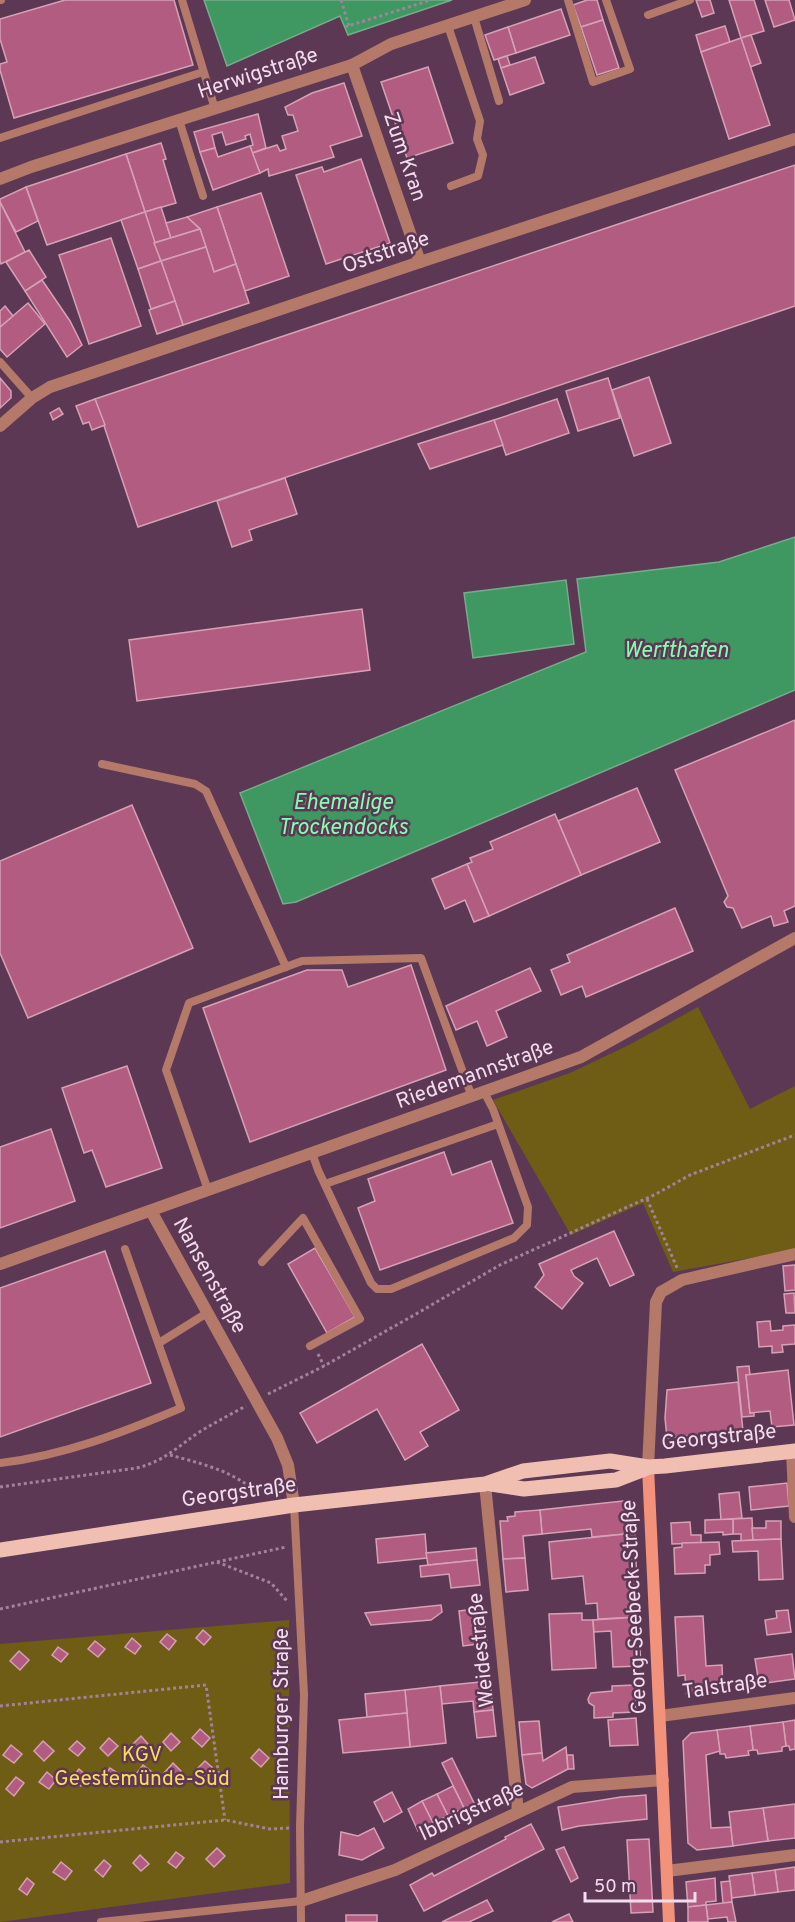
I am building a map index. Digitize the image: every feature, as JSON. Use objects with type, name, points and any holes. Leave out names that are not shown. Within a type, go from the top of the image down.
[{"type":"main road","name":"Georgstraße","points":[[0,1550],[294,1506],[485,1484],[524,1489],[616,1480],[648,1467],[794,1451]]},
{"type":"street","name":"Herwigstraße","points":[[0,179],[352,65],[391,44],[525,0]]},
{"type":"street","name":"Zum Kran","points":[[352,65],[420,262]]},
{"type":"street","name":"Oststraße","points":[[0,426],[32,398],[50,387],[795,139]]},
{"type":"street","name":"Riedemannstraße","points":[[151,1211],[581,1057],[795,938]]},
{"type":"street","name":"Nansenstraße","points":[[0,1264],[151,1211],[283,1450],[292,1481],[294,1506]]},
{"type":"street","points":[[682,1280],[795,1254]]},
{"type":"street","name":"Georg-Seebeck-Straße","points":[[669,1922],[648,1467],[656,1302],[661,1292],[682,1280]]},
{"type":"street","points":[[794,1451],[795,1517]]},
{"type":"street","name":"Weidestraße","points":[[485,1484],[518,1812]]},
{"type":"street","name":"Talstraße","points":[[660,1716],[795,1698]]},
{"type":"street","name":"Ibbrigstraße","points":[[301,1901],[395,1870],[572,1786],[663,1780]]},
{"type":"street","points":[[667,1870],[795,1855]]},
{"type":"lane","points":[[183,0],[215,109]]},
{"type":"lane","points":[[568,0],[593,82],[630,69],[606,0]]},
{"type":"lane","points":[[648,15],[690,0]]},
{"type":"lane","points":[[474,17],[500,102]]},
{"type":"lane","points":[[448,26],[480,122],[477,139],[483,155],[478,176],[451,186]]},
{"type":"lane","points":[[0,138],[203,72]]},
{"type":"lane","points":[[179,120],[203,196]]},
{"type":"lane","points":[[0,362],[32,398]]},
{"type":"lane","points":[[102,764],[195,784],[206,791],[286,967]]},
{"type":"lane","points":[[208,1190],[166,1070],[189,1003],[302,961],[421,958],[478,1094],[498,1124],[528,1208],[527,1225],[514,1238],[391,1289],[377,1289],[371,1283],[312,1153]]},
{"type":"lane","points":[[325,1184],[498,1124]]},
{"type":"lane","points":[[262,1262],[303,1218],[360,1319],[310,1346]]},
{"type":"lane","points":[[0,1463],[24,1460],[73,1447],[135,1427],[181,1408],[126,1249]]},
{"type":"lane","points":[[159,1343],[207,1313]]},
{"type":"lane","name":"Hamburger Straße","points":[[294,1506],[304,1695],[300,1827],[301,1922]]},
{"type":"lane","points":[[101,1922],[301,1901]]},
{"type":"path","points":[[341,0],[347,27],[431,0]]},
{"type":"path","points":[[0,1487],[154,1464],[200,1432],[396,1326],[500,1264],[646,1198],[690,1175],[795,1135]]},
{"type":"path","points":[[646,1198],[682,1280]]},
{"type":"path","points":[[170,1455],[196,1462],[249,1486],[259,1511]]},
{"type":"path","points":[[0,1609],[296,1544]]},
{"type":"path","points":[[215,1561],[271,1583],[300,1618]]},
{"type":"path","points":[[0,1706],[207,1685],[225,1820]]},
{"type":"path","points":[[0,1842],[225,1820],[270,1829],[300,1827]]},
{"type":"green space","points":[[698,1007],[750,1109],[795,1086],[795,1250],[673,1272],[643,1203],[571,1235],[493,1100],[570,1073],[629,1045]]},
{"type":"green space","name":"KGV Geestemünde-Süd","points":[[289,1620],[290,1883],[0,1922],[0,1644]]},
{"type":"water","points":[[204,0],[452,0],[348,35],[340,16],[227,66]]},
{"type":"water","points":[[795,537],[795,690],[296,902],[283,904],[240,793],[586,652],[577,579],[719,562]]},
{"type":"water","points":[[566,580],[574,644],[473,658],[464,593]]},
{"type":"building","points":[[65,0],[174,0],[193,65],[14,118],[0,70],[0,64],[7,62],[0,39],[0,19]]},
{"type":"building","points":[[587,0],[597,0],[603,20],[581,27],[573,5]]},
{"type":"building","points":[[696,0],[710,0],[714,13],[702,17]]},
{"type":"building","points":[[729,0],[754,0],[764,31],[741,38]]},
{"type":"building","points":[[765,0],[789,0],[795,20],[774,27]]},
{"type":"building","points":[[561,9],[570,35],[516,53],[508,27]]},
{"type":"building","points":[[603,20],[619,68],[597,75],[581,27]]},
{"type":"building","points":[[725,26],[730,42],[701,52],[696,35]]},
{"type":"building","points":[[508,27],[516,53],[494,60],[485,35]]},
{"type":"building","points":[[751,35],[761,63],[750,67],[741,38]]},
{"type":"building","points":[[741,38],[770,125],[729,139],[701,52]]},
{"type":"building","points":[[507,56],[510,65],[501,68],[498,59]]},
{"type":"building","points":[[535,57],[544,83],[510,95],[501,68]]},
{"type":"building","points":[[428,67],[453,143],[407,158],[381,82]]},
{"type":"building","points":[[344,83],[362,136],[330,146],[334,157],[269,176],[268,169],[260,173],[252,153],[277,145],[280,151],[286,149],[282,136],[298,131],[293,115],[288,115],[285,107],[312,93]]},
{"type":"building","points":[[258,114],[266,148],[252,153],[250,146],[253,145],[250,134],[245,136],[246,139],[226,145],[222,132],[212,135],[215,148],[200,152],[194,132]]},
{"type":"building","points":[[161,143],[166,159],[163,160],[176,203],[145,212],[126,154]]},
{"type":"building","points":[[250,146],[260,173],[213,190],[200,152],[215,148],[218,157]]},
{"type":"building","points":[[126,154],[145,212],[47,245],[26,187]]},
{"type":"building","points":[[361,159],[390,243],[326,264],[296,175],[322,167],[324,172]]},
{"type":"building","points":[[795,165],[795,306],[138,527],[95,399]]},
{"type":"building","points":[[26,187],[38,221],[16,232],[0,199]]},
{"type":"building","points":[[261,193],[289,276],[245,291],[217,207]]},
{"type":"building","points":[[0,202],[25,252],[1,264],[0,261]]},
{"type":"building","points":[[161,207],[171,238],[154,243],[145,212]]},
{"type":"building","points":[[217,207],[236,264],[214,272],[200,229],[187,217]]},
{"type":"building","points":[[145,212],[161,261],[138,269],[121,220]]},
{"type":"building","points":[[187,217],[200,229],[171,238],[166,223]]},
{"type":"building","points":[[200,229],[206,247],[161,261],[154,243]]},
{"type":"building","points":[[111,238],[141,326],[89,344],[59,255]]},
{"type":"building","points":[[206,247],[214,272],[236,264],[249,303],[183,325],[161,261]]},
{"type":"building","points":[[29,250],[46,277],[25,291],[6,262]]},
{"type":"building","points":[[161,261],[175,301],[151,309],[138,269]]},
{"type":"building","points":[[42,280],[70,321],[82,345],[67,357],[25,291]]},
{"type":"building","points":[[175,301],[183,325],[157,334],[149,310]]},
{"type":"building","points":[[28,303],[45,324],[7,357],[0,349],[0,327]]},
{"type":"building","points":[[5,306],[13,316],[0,327],[0,311]]},
{"type":"building","points":[[649,377],[671,443],[634,456],[612,390]]},
{"type":"building","points":[[0,378],[11,391],[11,398],[0,408]]},
{"type":"building","points":[[608,378],[620,418],[578,431],[566,391]]},
{"type":"building","points":[[95,399],[105,425],[92,430],[89,422],[83,424],[76,406]]},
{"type":"building","points":[[557,399],[569,433],[506,455],[494,420]]},
{"type":"building","points":[[59,408],[63,414],[53,420],[50,413]]},
{"type":"building","points":[[494,420],[503,445],[430,469],[418,444]]},
{"type":"building","points":[[285,478],[297,514],[249,530],[252,540],[232,547],[217,501]]},
{"type":"building","points":[[362,609],[370,670],[137,701],[129,640]]},
{"type":"building","points":[[795,720],[795,906],[784,911],[788,922],[774,926],[771,916],[742,928],[733,908],[727,907],[724,902],[728,896],[675,770]]},
{"type":"building","points":[[637,788],[660,842],[581,875],[558,821]]},
{"type":"building","points":[[132,805],[193,948],[28,1018],[0,953],[0,861]]},
{"type":"building","points":[[555,814],[581,875],[489,916],[467,864],[472,862],[470,858],[493,849],[490,842]]},
{"type":"building","points":[[467,864],[489,916],[474,922],[465,900],[445,909],[432,879]]},
{"type":"building","points":[[675,908],[693,951],[586,997],[582,986],[561,995],[551,970],[570,962],[567,955]]},
{"type":"building","points":[[411,965],[446,1070],[250,1142],[203,1008],[307,970],[342,970],[348,987]]},
{"type":"building","points":[[530,968],[541,991],[496,1011],[507,1037],[487,1046],[477,1021],[456,1030],[446,1006]]},
{"type":"building","points":[[127,1066],[162,1168],[106,1187],[92,1150],[84,1153],[62,1088]]},
{"type":"building","points":[[51,1129],[75,1201],[0,1228],[0,1147]]},
{"type":"building","points":[[444,1152],[452,1175],[491,1161],[513,1223],[380,1270],[358,1208],[375,1201],[368,1179]]},
{"type":"building","points":[[614,1231],[634,1275],[610,1286],[597,1258],[571,1270],[574,1276],[583,1283],[562,1309],[535,1287],[544,1275],[539,1264]]},
{"type":"building","points":[[315,1248],[355,1317],[327,1333],[288,1264]]},
{"type":"building","points":[[105,1251],[151,1383],[0,1437],[0,1288]]},
{"type":"building","points":[[795,1265],[795,1290],[785,1291],[783,1266]]},
{"type":"building","points":[[794,1293],[795,1313],[786,1313],[784,1294]]},
{"type":"building","points":[[770,1321],[771,1331],[783,1330],[783,1326],[795,1325],[795,1344],[782,1345],[783,1352],[772,1353],[772,1346],[759,1347],[757,1322]]},
{"type":"building","points":[[422,1344],[459,1410],[420,1432],[428,1446],[405,1460],[377,1409],[317,1443],[300,1413]]},
{"type":"building","points":[[749,1366],[750,1375],[746,1375],[750,1413],[754,1412],[754,1416],[742,1417],[737,1367]]},
{"type":"building","points":[[788,1370],[794,1425],[772,1427],[770,1411],[750,1413],[746,1375]]},
{"type":"building","points":[[738,1382],[743,1431],[667,1438],[665,1418],[667,1390]]},
{"type":"building","points":[[787,1483],[789,1506],[751,1510],[749,1487]]},
{"type":"building","points":[[739,1492],[742,1518],[721,1520],[719,1494]]},
{"type":"building","points":[[632,1500],[635,1533],[592,1537],[591,1529],[542,1534],[540,1510]]},
{"type":"building","points":[[540,1510],[542,1534],[523,1536],[525,1558],[503,1559],[500,1521],[508,1521],[507,1517],[515,1516],[515,1512]]},
{"type":"building","points":[[752,1518],[753,1540],[741,1541],[741,1534],[733,1534],[733,1519]]},
{"type":"building","points":[[733,1519],[733,1534],[705,1533],[705,1520]]},
{"type":"building","points":[[766,1521],[781,1521],[781,1539],[753,1540],[752,1528],[766,1528]]},
{"type":"building","points":[[690,1522],[691,1535],[701,1535],[701,1543],[672,1544],[671,1523]]},
{"type":"building","points":[[635,1533],[638,1617],[598,1619],[597,1603],[586,1604],[583,1576],[552,1579],[549,1542]]},
{"type":"building","points":[[425,1534],[427,1558],[378,1563],[376,1539]]},
{"type":"building","points":[[781,1539],[783,1579],[759,1580],[758,1551],[733,1552],[732,1541]]},
{"type":"building","points":[[719,1542],[720,1554],[710,1555],[710,1565],[705,1565],[705,1573],[675,1574],[674,1548],[682,1547],[682,1543]]},
{"type":"building","points":[[476,1548],[477,1560],[428,1565],[426,1553]]},
{"type":"building","points":[[525,1558],[528,1590],[506,1592],[503,1559]]},
{"type":"building","points":[[477,1560],[480,1585],[451,1588],[449,1574],[421,1577],[420,1566]]},
{"type":"building","points":[[441,1605],[442,1612],[431,1620],[371,1625],[365,1613]]},
{"type":"building","points":[[483,1608],[487,1643],[463,1646],[459,1611]]},
{"type":"building","points":[[788,1610],[791,1632],[767,1635],[765,1620],[777,1618],[776,1611]]},
{"type":"building","points":[[582,1613],[582,1620],[593,1620],[596,1668],[552,1670],[549,1614]]},
{"type":"building","points":[[703,1616],[706,1666],[722,1665],[723,1692],[686,1694],[685,1675],[678,1676],[675,1617]]},
{"type":"building","points":[[638,1617],[641,1666],[613,1667],[611,1631],[594,1632],[593,1620]]},
{"type":"building","points":[[203,1630],[211,1637],[204,1645],[196,1638]]},
{"type":"building","points":[[167,1634],[176,1641],[169,1650],[160,1642]]},
{"type":"building","points":[[132,1638],[141,1646],[135,1654],[125,1647]]},
{"type":"building","points":[[95,1641],[105,1649],[98,1657],[88,1649]]},
{"type":"building","points":[[58,1647],[68,1654],[61,1662],[52,1655]]},
{"type":"building","points":[[19,1651],[29,1660],[20,1670],[10,1661]]},
{"type":"building","points":[[792,1654],[795,1679],[759,1684],[755,1659]]},
{"type":"building","points":[[490,1681],[493,1710],[474,1712],[473,1701],[442,1704],[440,1686]]},
{"type":"building","points":[[635,1685],[636,1712],[613,1713],[613,1717],[594,1718],[594,1706],[589,1703],[588,1699],[591,1693],[612,1691],[612,1686]]},
{"type":"building","points":[[440,1686],[446,1743],[410,1747],[405,1690]]},
{"type":"building","points":[[405,1690],[407,1713],[367,1717],[365,1694]]},
{"type":"building","points":[[493,1710],[496,1736],[477,1738],[474,1712]]},
{"type":"building","points":[[407,1713],[410,1747],[343,1753],[339,1720]]},
{"type":"building","points":[[636,1718],[638,1745],[610,1746],[608,1720]]},
{"type":"building","points":[[795,1720],[795,1749],[790,1750],[789,1746],[786,1746],[783,1722]]},
{"type":"building","points":[[539,1721],[542,1753],[522,1755],[519,1722]]},
{"type":"building","points":[[783,1722],[786,1746],[782,1747],[782,1751],[758,1754],[757,1750],[753,1750],[750,1726]]},
{"type":"building","points":[[750,1726],[753,1750],[748,1751],[749,1755],[726,1758],[725,1754],[720,1754],[717,1730]]},
{"type":"building","points":[[200,1729],[210,1738],[202,1747],[192,1738]]},
{"type":"building","points":[[717,1730],[720,1751],[706,1755],[711,1828],[731,1827],[733,1846],[697,1850],[688,1843],[683,1741],[691,1733]]},
{"type":"building","points":[[171,1733],[180,1742],[171,1751],[163,1742]]},
{"type":"building","points":[[141,1736],[148,1744],[140,1753],[132,1745]]},
{"type":"building","points":[[109,1738],[118,1746],[108,1756],[100,1748]]},
{"type":"building","points":[[43,1741],[54,1751],[44,1761],[34,1751]]},
{"type":"building","points":[[77,1741],[85,1748],[78,1756],[69,1749]]},
{"type":"building","points":[[11,1745],[22,1754],[14,1763],[3,1755]]},
{"type":"building","points":[[566,1747],[568,1769],[532,1788],[526,1784],[522,1755],[542,1753],[543,1761]]},
{"type":"building","points":[[259,1749],[269,1758],[261,1767],[251,1758]]},
{"type":"building","points":[[567,1755],[573,1755],[574,1769],[568,1769]]},
{"type":"building","points":[[452,1758],[476,1807],[466,1812],[442,1763]]},
{"type":"building","points":[[205,1761],[214,1769],[206,1777],[197,1769]]},
{"type":"building","points":[[173,1763],[181,1771],[172,1781],[164,1773]]},
{"type":"building","points":[[143,1765],[152,1772],[145,1781],[136,1774]]},
{"type":"building","points":[[110,1768],[119,1774],[109,1786],[101,1780]]},
{"type":"building","points":[[79,1769],[89,1778],[81,1786],[72,1778]]},
{"type":"building","points":[[47,1772],[56,1780],[49,1789],[39,1782]]},
{"type":"building","points":[[16,1777],[24,1783],[14,1796],[6,1789]]},
{"type":"building","points":[[453,1786],[464,1808],[448,1816],[437,1794]]},
{"type":"building","points":[[392,1792],[402,1812],[384,1822],[374,1802]]},
{"type":"building","points":[[437,1794],[448,1816],[433,1823],[422,1801]]},
{"type":"building","points":[[646,1795],[647,1819],[562,1830],[558,1807]]},
{"type":"building","points":[[422,1801],[433,1823],[418,1831],[408,1809]]},
{"type":"building","points":[[795,1804],[795,1838],[768,1841],[763,1808]]},
{"type":"building","points":[[464,1808],[469,1819],[463,1822],[458,1811]]},
{"type":"building","points":[[763,1808],[768,1841],[733,1846],[729,1812]]},
{"type":"building","points":[[448,1816],[453,1826],[447,1829],[442,1819]]},
{"type":"building","points":[[433,1823],[438,1834],[433,1836],[428,1826]]},
{"type":"building","points":[[531,1824],[544,1849],[424,1911],[410,1885],[432,1873],[434,1876]]},
{"type":"building","points":[[374,1828],[384,1848],[362,1860],[339,1855],[341,1832],[358,1836]]},
{"type":"building","points":[[649,1839],[653,1912],[631,1913],[627,1840]]},
{"type":"building","points":[[564,1847],[578,1878],[571,1882],[556,1850]]},
{"type":"building","points":[[217,1848],[225,1856],[214,1867],[206,1859]]},
{"type":"building","points":[[176,1852],[184,1858],[176,1868],[168,1862]]},
{"type":"building","points":[[140,1855],[149,1864],[141,1871],[133,1863]]},
{"type":"building","points":[[104,1860],[111,1866],[103,1877],[95,1870]]},
{"type":"building","points":[[61,1862],[72,1871],[65,1880],[53,1872]]},
{"type":"building","points":[[795,1867],[795,1890],[778,1892],[775,1870]]},
{"type":"building","points":[[775,1870],[778,1892],[755,1895],[752,1873]]},
{"type":"building","points":[[752,1873],[755,1895],[732,1898],[729,1876]]},
{"type":"building","points":[[27,1878],[34,1884],[27,1895],[19,1889]]},
{"type":"building","points":[[715,1878],[716,1901],[706,1902],[706,1905],[688,1907],[686,1882]]},
{"type":"building","points":[[730,1881],[732,1902],[723,1903],[721,1882]]},
{"type":"building","points":[[487,1900],[493,1911],[469,1922],[442,1922]]},
{"type":"building","points":[[732,1902],[736,1922],[728,1922],[727,1917],[708,1919],[706,1905]]},
{"type":"building","points":[[706,1905],[708,1922],[688,1922],[688,1907]]},
{"type":"building","points":[[569,1914],[573,1922],[552,1922]]},
{"type":"building","points":[[346,1915],[377,1915],[377,1922],[346,1922]]},
{"type":"water label","name":"Werfthafen","points":[[676,651]]},
{"type":"water label","name":"Ehemalige Trockendocks","points":[[343,816]]}]
